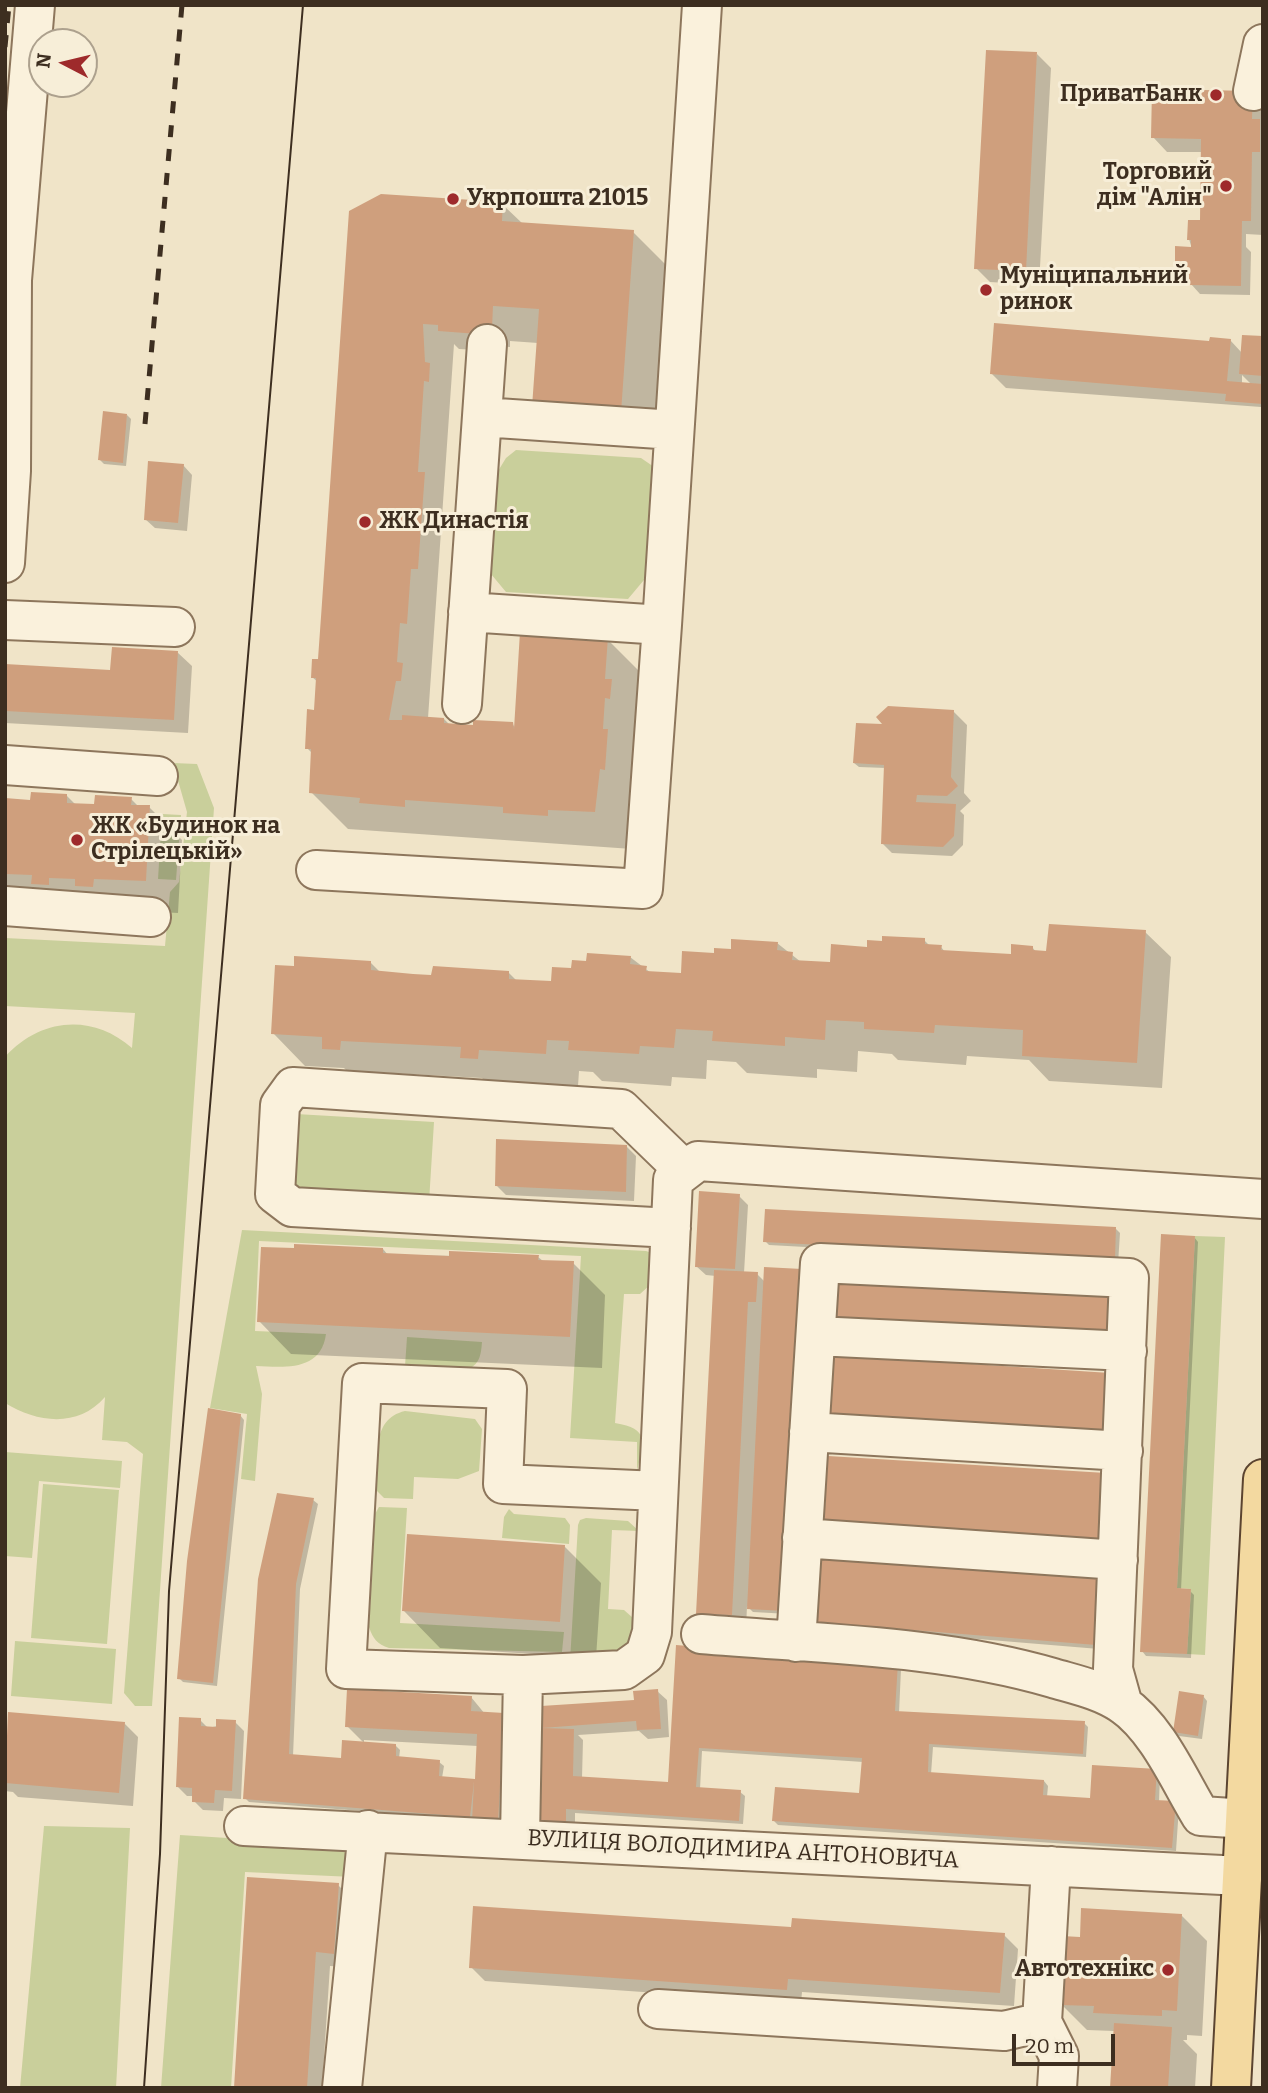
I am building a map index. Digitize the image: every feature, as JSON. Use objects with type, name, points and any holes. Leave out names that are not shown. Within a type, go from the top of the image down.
[{"type":"main road","points":[[1231,2088],[1242,1876],[1254,1819],[1263,1479]]},
{"type":"street","points":[[5,563],[11,471],[12,279],[35,5]]},
{"type":"street","points":[[316,870],[643,889],[702,5]]},
{"type":"street","points":[[1253,91],[1263,44]]},
{"type":"street","points":[[462,705],[487,344]]},
{"type":"street","points":[[482,417],[674,430]]},
{"type":"street","points":[[468,612],[662,625]]},
{"type":"street","points":[[5,620],[175,627]]},
{"type":"street","points":[[5,765],[158,776]]},
{"type":"street","points":[[5,906],[151,917]]},
{"type":"street","points":[[671,1228],[292,1207],[275,1194],[280,1105],[293,1087],[621,1109],[685,1171]]},
{"type":"street","points":[[659,1491],[503,1484],[507,1389],[362,1383],[346,1670],[523,1675],[624,1670],[645,1655],[652,1633],[659,1491],[673,1180],[698,1161],[1263,1199]]},
{"type":"street","points":[[796,1642],[820,1263],[1129,1278],[1113,1669],[1123,1705]]},
{"type":"street","points":[[816,1336],[1127,1351]]},
{"type":"street","points":[[809,1432],[1122,1451]]},
{"type":"street","points":[[802,1538],[1118,1560]]},
{"type":"street","points":[[701,1634],[927,1653],[1013,1666],[1096,1690],[1123,1705],[1145,1727],[1201,1816],[1254,1819]]},
{"type":"street","points":[[520,1838],[523,1675]]},
{"type":"street","name":"ВУЛИЦЯ ВОЛОДИМИРА АНТОНОВИЧА","points":[[244,1826],[368,1830],[1242,1876]]},
{"type":"street","points":[[351,2087],[368,1830]]},
{"type":"street","points":[[1051,1866],[1042,2022],[1059,2056],[1057,2088]]},
{"type":"street","points":[[658,2009],[1004,2031],[1042,2022]]},
{"type":"green space","points":[[516,450],[641,458],[657,469],[649,574],[628,599],[506,592],[491,574],[495,476],[506,458]]},
{"type":"green space","points":[[173,763],[197,764],[214,808],[152,1706],[135,1706],[124,1693],[143,1454],[127,1442],[102,1440],[105,1397],[83,1414],[57,1419],[31,1415],[5,1403],[5,1057],[34,1034],[67,1025],[100,1029],[132,1048],[135,1013],[5,1006],[5,938],[165,946],[170,892],[179,882],[187,812]]},
{"type":"green space","points":[[162,814],[181,815],[176,880],[158,879]]},
{"type":"green space","points":[[296,1114],[434,1122],[429,1202],[290,1194]]},
{"type":"green space","points":[[242,1230],[646,1251],[655,1254],[651,1284],[640,1294],[624,1294],[615,1423],[634,1429],[642,1438],[637,1471],[637,1442],[570,1438],[581,1256],[259,1241],[255,1331],[326,1334],[323,1346],[309,1361],[300,1365],[256,1366],[262,1394],[255,1481],[241,1479],[247,1414],[210,1408]]},
{"type":"green space","points":[[1195,1236],[1225,1237],[1205,1655],[1187,1654],[1191,1589],[1177,1588]]},
{"type":"green space","points":[[407,1337],[482,1342],[480,1355],[477,1362],[466,1370],[405,1366]]},
{"type":"green space","points":[[405,1411],[475,1419],[482,1429],[479,1471],[458,1479],[414,1477],[413,1499],[384,1498],[376,1490],[378,1442],[386,1422]]},
{"type":"green space","points":[[5,1452],[122,1461],[120,1488],[39,1481],[32,1558],[5,1556]]},
{"type":"green space","points":[[43,1484],[119,1490],[107,1644],[31,1638]]},
{"type":"green space","points":[[379,1507],[407,1508],[400,1623],[564,1632],[562,1652],[389,1648],[378,1643],[369,1627],[375,1514]]},
{"type":"green space","points":[[509,1509],[514,1514],[565,1518],[570,1525],[569,1544],[502,1538],[504,1517]]},
{"type":"green space","points":[[586,1518],[628,1521],[639,1531],[612,1530],[608,1609],[624,1610],[633,1618],[635,1627],[627,1649],[570,1661],[578,1525],[580,1520]]},
{"type":"green space","points":[[15,1641],[116,1649],[112,1704],[11,1696]]},
{"type":"green space","points":[[44,1826],[130,1828],[116,2088],[20,2088]]},
{"type":"green space","points":[[180,1835],[354,1846],[353,1877],[245,1872],[231,2088],[161,2088]]},
{"type":"building","points":[[986,50],[1037,52],[1026,271],[974,269]]},
{"type":"building","name":"Торговий дім \"Алін\"","points":[[1152,89],[1253,91],[1252,119],[1260,119],[1260,152],[1252,152],[1251,221],[1242,221],[1241,286],[1189,285],[1189,268],[1175,267],[1175,246],[1191,247],[1191,240],[1187,240],[1188,220],[1200,220],[1201,139],[1151,138]]},
{"type":"building","name":"ЖК Династія","points":[[381,194],[503,202],[502,221],[634,230],[621,413],[532,407],[539,309],[493,306],[492,329],[478,334],[438,331],[438,325],[423,324],[425,362],[430,363],[429,382],[424,381],[418,472],[425,472],[418,569],[411,569],[407,624],[400,623],[397,662],[403,663],[401,681],[396,681],[389,720],[402,720],[402,715],[444,718],[444,723],[473,725],[473,720],[513,722],[514,729],[520,632],[608,637],[605,679],[612,679],[610,699],[605,698],[603,729],[608,729],[605,770],[600,769],[595,812],[548,810],[548,816],[503,813],[503,807],[405,800],[405,807],[359,803],[360,798],[309,793],[311,749],[305,749],[307,709],[314,710],[316,678],[311,678],[312,659],[318,659],[349,211]]},
{"type":"building","points":[[994,323],[1209,341],[1210,337],[1231,339],[1227,381],[1263,384],[1263,404],[1225,401],[1226,394],[990,374]]},
{"type":"building","points":[[1242,335],[1263,336],[1263,376],[1239,374]]},
{"type":"building","points":[[103,411],[127,414],[123,463],[98,460]]},
{"type":"building","points":[[148,461],[184,464],[178,523],[144,520]]},
{"type":"building","points":[[112,647],[178,651],[174,720],[5,711],[5,664],[110,670]]},
{"type":"building","points":[[888,706],[954,710],[951,777],[958,786],[947,796],[917,795],[916,802],[956,804],[954,836],[943,847],[881,844],[884,765],[853,763],[856,723],[882,724],[876,717]]},
{"type":"building","name":"ЖК «Будинок на Стрілецькій»","points":[[31,792],[67,794],[67,803],[94,804],[95,795],[132,797],[131,805],[150,805],[146,881],[94,879],[93,887],[75,886],[75,879],[49,878],[49,885],[31,884],[32,875],[5,874],[5,798],[30,800]]},
{"type":"building","points":[[1049,924],[1146,930],[1137,1063],[1022,1056],[1023,1030],[935,1025],[934,1033],[864,1029],[864,1022],[826,1020],[825,1040],[785,1037],[785,1046],[712,1041],[713,1031],[676,1029],[674,1048],[640,1046],[639,1054],[568,1050],[569,1041],[547,1040],[546,1054],[479,1050],[478,1059],[460,1058],[461,1047],[341,1041],[340,1050],[322,1049],[322,1037],[271,1034],[275,965],[294,966],[294,956],[371,961],[371,970],[431,975],[433,966],[509,971],[509,979],[551,981],[552,967],[571,968],[572,960],[586,961],[587,953],[631,956],[630,964],[647,966],[646,971],[681,973],[682,951],[714,953],[714,948],[731,949],[731,939],[778,942],[777,950],[793,952],[792,960],[830,962],[831,944],[867,947],[867,940],[882,941],[882,936],[925,938],[925,944],[942,945],[941,950],[1011,954],[1011,944],[1033,946],[1033,950],[1046,951]]},
{"type":"building","points":[[496,1139],[627,1145],[626,1192],[495,1186]]},
{"type":"building","points":[[699,1191],[740,1194],[735,1269],[695,1267]]},
{"type":"building","points":[[765,1209],[1116,1227],[1115,1260],[763,1242]]},
{"type":"building","points":[[1161,1234],[1195,1236],[1177,1588],[1191,1589],[1187,1654],[1140,1652]]},
{"type":"building","points":[[294,1244],[383,1248],[383,1253],[449,1256],[449,1251],[539,1255],[538,1260],[574,1261],[570,1337],[257,1322],[261,1247],[294,1248]]},
{"type":"building","points":[[764,1267],[802,1269],[785,1611],[747,1609]]},
{"type":"building","points":[[714,1270],[758,1272],[756,1302],[748,1302],[732,1615],[696,1614]]},
{"type":"building","points":[[838,1283],[1116,1296],[1114,1333],[836,1320]]},
{"type":"building","points":[[834,1355],[1110,1373],[1106,1436],[830,1419]]},
{"type":"building","points":[[208,1408],[241,1414],[213,1683],[177,1679],[187,1561]]},
{"type":"building","points":[[828,1456],[1106,1473],[1101,1539],[824,1522]]},
{"type":"building","points":[[277,1493],[314,1498],[296,1584],[289,1754],[341,1758],[342,1740],[396,1744],[396,1756],[440,1760],[439,1776],[475,1779],[477,1734],[345,1727],[347,1689],[472,1696],[471,1711],[504,1713],[498,1823],[472,1821],[474,1782],[470,1817],[243,1799],[258,1579]]},
{"type":"building","points":[[407,1534],[565,1545],[560,1622],[402,1611]]},
{"type":"building","points":[[820,1556],[1101,1579],[1096,1645],[815,1622]]},
{"type":"building","points":[[676,1645],[898,1663],[895,1711],[1085,1721],[1083,1754],[929,1744],[928,1772],[1044,1780],[1043,1795],[1090,1798],[1092,1765],[1157,1769],[1155,1800],[1176,1801],[1172,1848],[772,1821],[775,1787],[859,1793],[862,1758],[699,1748],[696,1787],[741,1790],[739,1821],[566,1809],[566,1827],[537,1826],[541,1706],[634,1700],[633,1691],[658,1689],[661,1729],[637,1730],[636,1721],[542,1728],[574,1729],[573,1776],[668,1782]]},
{"type":"building","points":[[1179,1691],[1204,1695],[1198,1736],[1173,1732]]},
{"type":"building","points":[[8,1712],[125,1722],[119,1793],[5,1783]]},
{"type":"building","points":[[179,1717],[201,1718],[201,1726],[216,1727],[216,1719],[236,1720],[232,1791],[215,1790],[214,1803],[192,1802],[192,1788],[176,1787]]},
{"type":"building","points":[[247,1877],[339,1883],[334,1954],[316,1952],[307,2088],[234,2088]]},
{"type":"building","points":[[473,1906],[791,1927],[792,1918],[1005,1933],[1000,1993],[788,1979],[787,1990],[469,1968]]},
{"type":"building","points":[[1081,1908],[1182,1914],[1177,2011],[1162,2010],[1162,2016],[1093,2013],[1094,2006],[1059,2005],[1062,1936],[1080,1937]]},
{"type":"building","points":[[1114,2023],[1172,2027],[1168,2088],[1110,2088]]},
{"type":"tram line","points":[[144,2088],[160,1854],[169,1591],[303,5]]},
{"type":"railway","points":[[5,47],[9,5]]},
{"type":"railway","points":[[145,424],[182,5]]},
{"type":"place","name":"ПриватБанк","points":[[1216,95]]},
{"type":"place","name":"Торговий дім \"Алін\"","points":[[1226,186]]},
{"type":"place","name":"Укрпошта 21015","points":[[453,199]]},
{"type":"place","name":"Муніципальний ринок","points":[[986,290]]},
{"type":"place","name":"ЖК Династія","points":[[365,522]]},
{"type":"place","name":"ЖК «Будинок на Стрілецькій»","points":[[77,840]]},
{"type":"place","name":"Автотехнікс","points":[[1168,1970]]}]
